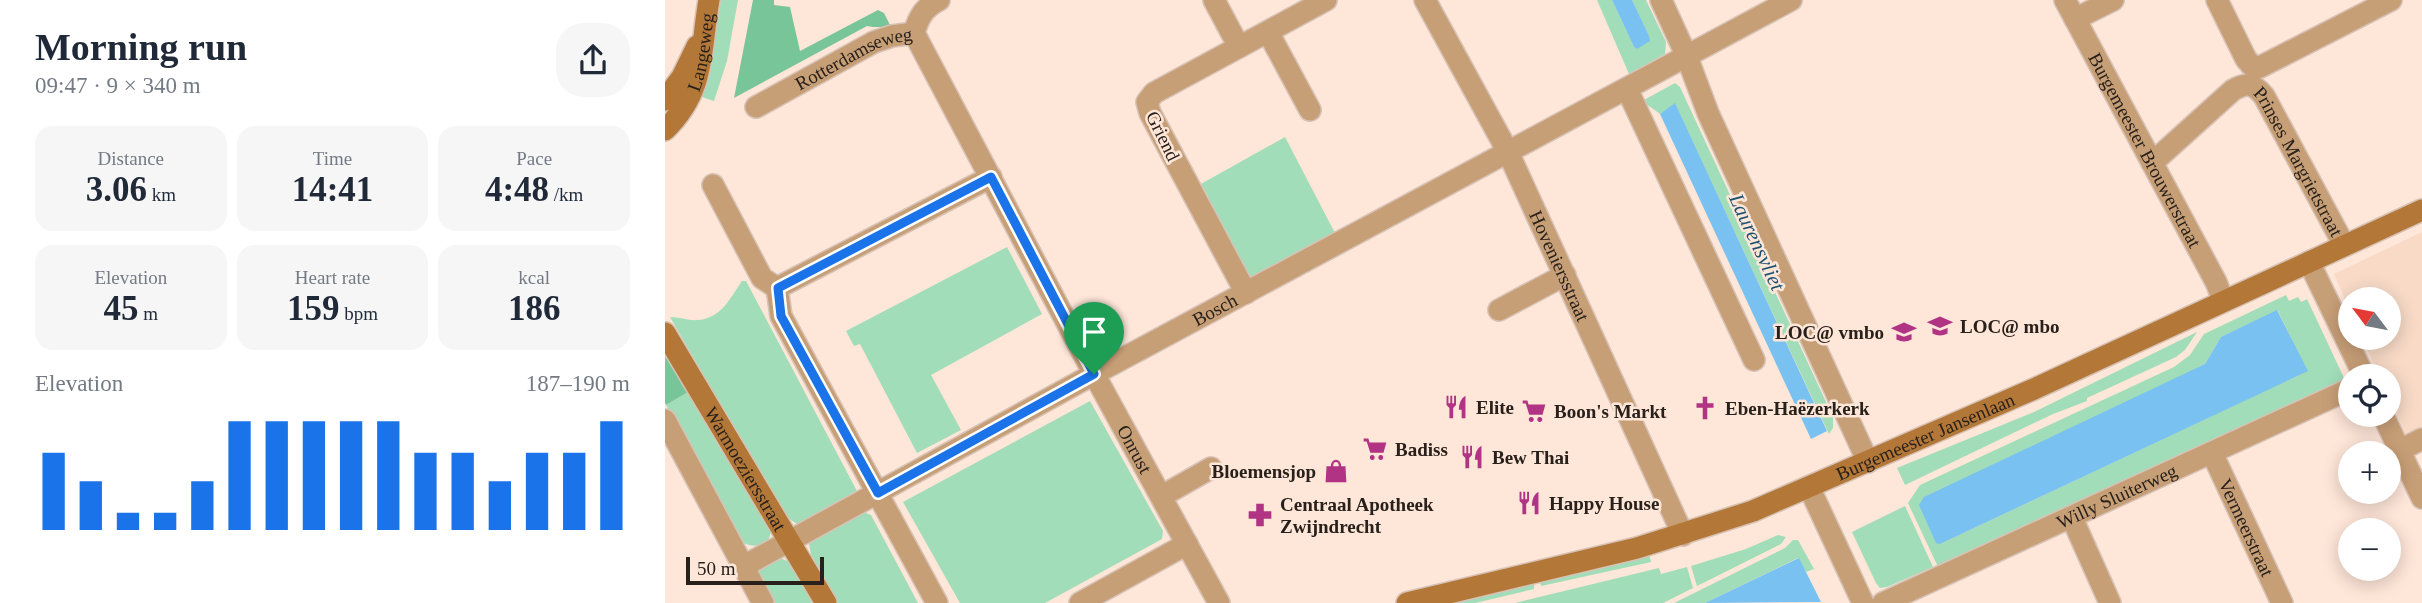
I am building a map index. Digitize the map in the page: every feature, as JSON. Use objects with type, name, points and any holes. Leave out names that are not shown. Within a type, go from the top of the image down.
[{"type":"street","name":"Rotterdamseweg","points":[[756,107],[874,41],[914,33],[919,17],[927,6],[939,0]]},
{"type":"street","points":[[1214,0],[1239,47]]},
{"type":"street","name":"Griend","points":[[1246,293],[1147,103],[1154,93],[1326,0]]},
{"type":"street","name":"Hoveniersstraat","points":[[1425,0],[1507,152],[1683,535]]},
{"type":"street","points":[[1661,0],[1687,57],[1707,113],[1868,462]]},
{"type":"street","name":"Bosch","points":[[744,566],[1094,374],[1791,0]]},
{"type":"street","points":[[2070,9],[2113,0]]},
{"type":"street","name":"Prinses Margrietstraat","points":[[2217,0],[2246,59],[2253,85],[2264,96],[2344,245]]},
{"type":"street","points":[[2152,163],[2250,75],[2391,0]]},
{"type":"street","name":"Langeweg","points":[[665,100],[692,59],[708,9]]},
{"type":"street","name":"Langeweg","points":[[665,130],[680,112],[699,76],[708,9]]},
{"type":"street","name":"Burgemeester Brouwerstraat","points":[[2070,9],[2216,282],[2223,300]]},
{"type":"street","points":[[1268,32],[1310,110]]},
{"type":"street","name":"Onrust","points":[[914,33],[1094,374],[1219,603]]},
{"type":"street","points":[[1627,89],[1754,360]]},
{"type":"street","points":[[778,288],[991,177]]},
{"type":"street","points":[[713,185],[762,278],[778,288]]},
{"type":"street","name":"Burgemeester Jansenlaan","points":[[1407,603],[1637,548],[1752,511],[2034,389],[2422,210]]},
{"type":"street","points":[[2309,262],[2358,364]]},
{"type":"street","points":[[1499,310],[1565,275]]},
{"type":"street","points":[[778,288],[781,316],[937,603]]},
{"type":"street","name":"Warmoeziersstraat","points":[[665,333],[826,603]]},
{"type":"street","name":"Willy Sluiterweg","points":[[1883,603],[1927,594],[2072,518],[2338,395]]},
{"type":"street","points":[[665,419],[763,603]]},
{"type":"street","points":[[2401,450],[2422,439]]},
{"type":"street","points":[[2401,452],[2422,498]]},
{"type":"street","name":"Vermeerstraat","points":[[2212,453],[2282,603]]},
{"type":"street","points":[[1161,496],[1211,468]]},
{"type":"street","points":[[1809,487],[1863,603]]},
{"type":"street","points":[[2072,518],[2110,603]]},
{"type":"street","points":[[1080,603],[1187,544]]},
{"type":"shaded area","points":[[2422,232],[2422,431],[2407,438],[2401,424],[2401,364],[2374,364],[2367,350],[2401,350],[2401,287],[2340,287],[2334,274]]},
{"type":"green space","points":[[721,0],[738,0],[727,61],[714,101],[696,95],[710,62]]},
{"type":"green space","points":[[753,0],[774,0],[774,5],[790,7],[800,51],[878,10],[884,13],[891,27],[867,26],[734,98]]},
{"type":"green space","points":[[1597,0],[1612,0],[1637,49],[1649,37],[1632,0],[1646,0],[1666,42],[1665,54],[1629,74]]},
{"type":"green space","points":[[1675,83],[1680,87],[1833,417],[1833,428],[1829,434],[1675,104],[1660,114],[1642,101]]},
{"type":"green space","points":[[1285,137],[1335,233],[1251,278],[1245,267],[1239,270],[1198,201],[1208,196],[1201,184]]},
{"type":"green space","points":[[1007,247],[1042,314],[931,375],[961,430],[917,453],[860,344],[854,346],[846,331]]},
{"type":"green space","points":[[742,281],[746,281],[858,493],[811,522],[797,524],[785,516],[670,317],[695,320],[713,315],[725,306]]},
{"type":"green space","points":[[2286,295],[2289,301],[2298,297],[2301,302],[2307,299],[2338,365],[2338,385],[1940,571],[1908,503],[1920,485],[2174,367],[2190,355],[2204,334]],"holes":[[[2278,311],[2307,371],[1940,544],[2205,364],[2221,337]]]},
{"type":"green space","points":[[2197,332],[2185,350],[2176,357],[1905,485],[1897,468],[2034,412]]},
{"type":"green space","points":[[665,356],[688,392],[666,405],[665,403]]},
{"type":"green space","points":[[688,392],[770,525],[771,532],[763,544],[753,546],[741,542],[666,405]]},
{"type":"green space","points":[[1090,401],[1163,531],[1162,539],[1045,603],[960,603],[903,502]]},
{"type":"green space","points":[[1905,506],[1933,567],[1880,588],[1852,532]]},
{"type":"green space","points":[[861,511],[871,515],[918,603],[838,603],[812,559],[809,544],[814,537]]},
{"type":"green space","points":[[1778,535],[1786,537],[1781,544],[1697,586],[1691,566],[1746,549]]},
{"type":"green space","points":[[1793,540],[1798,540],[1814,569],[1806,572],[1798,558],[1705,603],[1674,603],[1785,548]]},
{"type":"green space","points":[[1649,554],[1651,562],[1541,586],[1540,580]]},
{"type":"green space","points":[[780,558],[792,563],[812,603],[771,603],[757,572],[763,563]]},
{"type":"green space","points":[[1687,567],[1693,588],[1663,603],[1515,603],[1659,568],[1661,574]]},
{"type":"green space","points":[[1534,582],[1534,589],[1475,603],[1444,603]]},
{"type":"water","points":[[1612,0],[1632,0],[1650,41],[1637,49],[1634,47]]},
{"type":"water","points":[[1675,103],[1827,431],[1811,439],[1660,114]]},
{"type":"water","points":[[2277,310],[2308,371],[1940,544],[1936,543],[1919,505],[1924,497],[2205,364],[2221,337]]},
{"type":"water","points":[[1799,558],[1821,602],[1705,603]]},
{"type":"place","name":"LOC@ mbo","points":[[1940,326]]},
{"type":"place","name":"LOC@ vmbo","points":[[1904,332]]},
{"type":"place","name":"Elite","points":[[1456,407]]},
{"type":"place","name":"Eben-Haëzerkerk","points":[[1705,408]]},
{"type":"place","name":"Boon's Markt","points":[[1534,411]]},
{"type":"place","name":"Badiss","points":[[1375,449]]},
{"type":"place","name":"Bew Thai","points":[[1472,457]]},
{"type":"place","name":"Bloemensjop","points":[[1336,471]]},
{"type":"place","name":"Happy House","points":[[1529,503]]},
{"type":"place","name":"Centraal Apotheek Zwijndrecht","points":[[1260,515]]},
{"type":"route","points":[[991,177],[1094,374],[878,493],[781,316],[778,288],[991,177]]},
{"type":"water label","name":"Laurensvliet","points":[[1757,242]]}]
